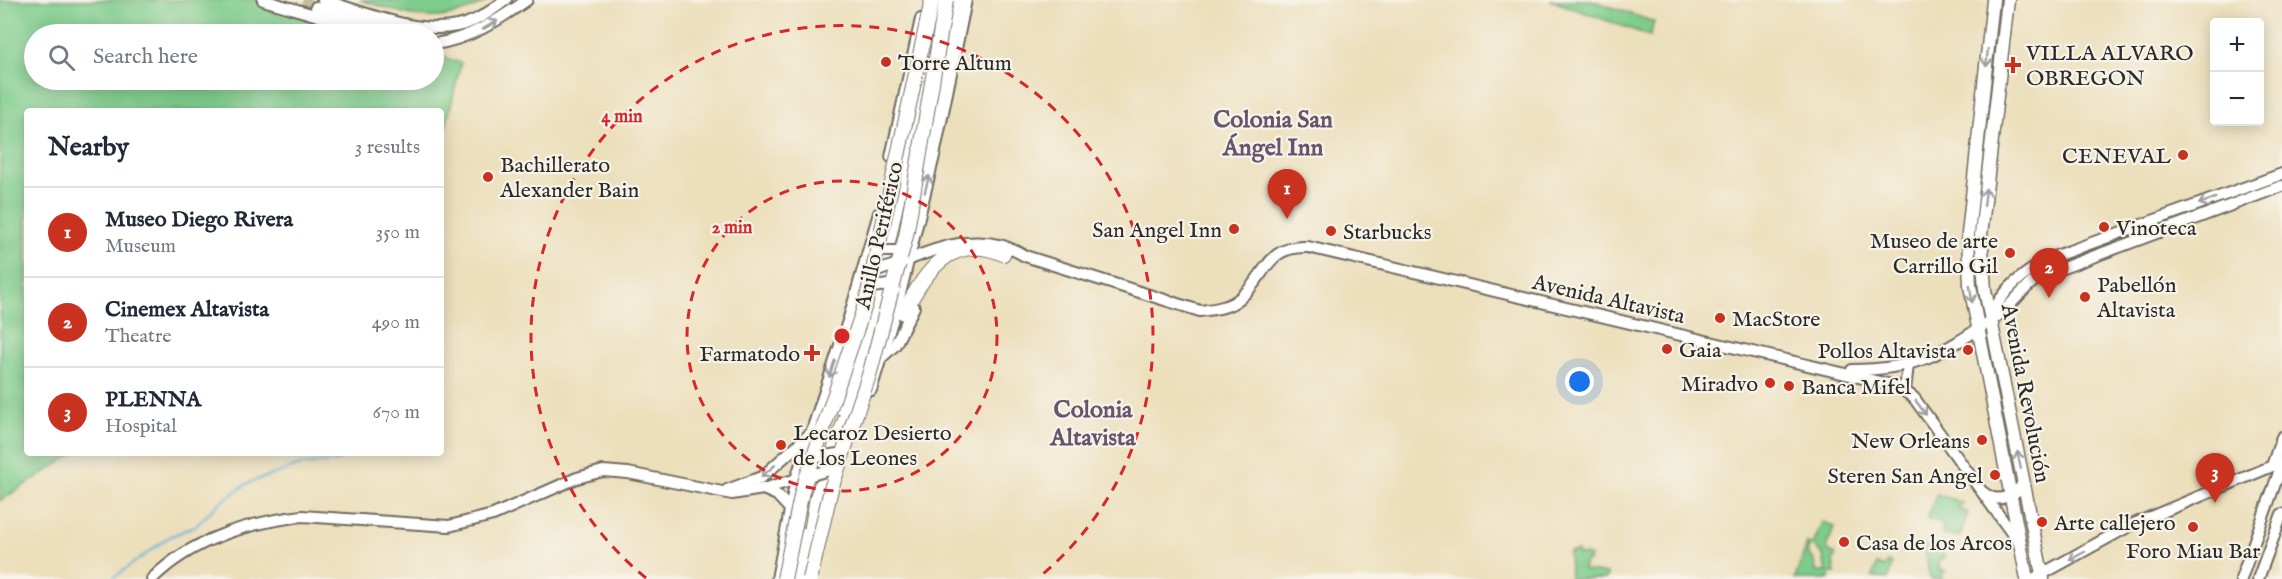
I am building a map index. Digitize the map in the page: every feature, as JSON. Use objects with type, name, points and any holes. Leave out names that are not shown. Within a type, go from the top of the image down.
[{"type":"highway","points":[[784,579],[802,491],[867,302],[932,0]]},
{"type":"highway","name":"Anillo Periférico","points":[[791,579],[810,494],[874,307],[940,0]]},
{"type":"highway","points":[[808,578],[831,489],[870,372],[906,236],[948,0]]},
{"type":"highway","points":[[927,163],[957,0]]},
{"type":"highway","points":[[900,111],[904,139]]},
{"type":"highway","points":[[901,308],[924,277],[946,257],[971,248],[991,249],[1003,254]]},
{"type":"main road","points":[[263,0],[346,24]]},
{"type":"main road","points":[[444,28],[477,20],[506,0]]},
{"type":"main road","points":[[444,41],[483,29],[527,0]]},
{"type":"main road","points":[[777,579],[790,509],[806,458],[810,434],[860,278],[874,251],[900,111],[926,0]]},
{"type":"main road","points":[[808,578],[844,466],[843,454],[901,308],[908,251],[934,156],[966,0]]},
{"type":"main road","name":"Avenida Revolución","points":[[1993,0],[1968,234],[1970,286],[2027,579]]},
{"type":"main road","name":"Avenida Revolución","points":[[2008,0],[1981,235],[1982,275],[2023,482],[2039,578]]},
{"type":"main road","points":[[321,2],[410,24]]},
{"type":"main road","points":[[321,2],[382,24]]},
{"type":"main road","points":[[1832,370],[1864,370],[1908,365],[1946,351],[1977,330],[1990,318],[1999,315],[2025,286],[2039,277],[2258,189],[2282,174]]},
{"type":"main road","points":[[2258,189],[2282,186]]},
{"type":"main road","points":[[1990,318],[1998,299],[2027,272],[2053,257],[2105,238],[2232,199]]},
{"type":"main road","points":[[2105,238],[2110,250]]},
{"type":"main road","points":[[874,251],[941,249],[978,241],[1001,245],[1025,256]]},
{"type":"main road","name":"Avenida Altavista","points":[[1025,256],[1200,311],[1223,307],[1239,300],[1266,265],[1282,251],[1296,247],[1308,247],[1832,370],[1905,390]]},
{"type":"main road","points":[[860,278],[873,273],[908,251],[925,248],[941,249]]},
{"type":"main road","points":[[883,356],[895,345],[921,292],[936,272],[964,255],[984,252],[1025,256]]},
{"type":"main road","points":[[856,293],[871,287],[889,285],[895,290],[901,308]]},
{"type":"main road","points":[[1908,365],[1905,390],[1914,398],[2020,544]]},
{"type":"main road","points":[[717,492],[744,485],[762,477],[810,434]]},
{"type":"main road","points":[[2241,579],[2279,468],[2282,437]]},
{"type":"main road","points":[[806,458],[843,454]]},
{"type":"main road","points":[[152,579],[188,550],[245,526],[281,518],[302,516],[449,526],[493,515],[563,484],[603,471],[628,473],[732,494],[763,489],[844,466]]},
{"type":"main road","points":[[2039,578],[2129,526],[2279,468]]},
{"type":"main road","points":[[1983,492],[1995,498],[2010,496],[2019,490],[2023,482]]},
{"type":"main road","points":[[763,489],[777,495],[790,509]]},
{"type":"main road","points":[[2258,579],[2282,514]]},
{"type":"green space","points":[[0,0],[254,0],[336,24],[24,24],[24,90],[444,90],[444,57],[461,63],[444,134],[444,108],[24,108],[24,456],[70,456],[0,501]]},
{"type":"green space","points":[[360,0],[489,0],[454,14],[425,17]]},
{"type":"green space","points":[[1550,0],[1591,0],[1654,22],[1650,36]]},
{"type":"green space","points":[[1937,494],[1963,503],[1958,508],[1968,513],[1960,536],[1943,535],[1942,523],[1927,518]]},
{"type":"green space","points":[[1822,522],[1834,526],[1827,549],[1836,555],[1833,560],[1835,573],[1830,573],[1830,579],[1795,579],[1807,543],[1811,544],[1807,552],[1815,561],[1816,572],[1826,572],[1823,555],[1813,545]]},
{"type":"green space","points":[[1924,544],[1932,552],[1937,547],[1945,557],[1939,561],[1939,570],[1946,571],[1942,574],[1942,579],[1930,579]]},
{"type":"green space","points":[[1578,551],[1577,554],[1590,556],[1589,561],[1585,561],[1583,570],[1607,574],[1606,579],[1570,579],[1569,552]]},
{"type":"green space","points":[[1887,562],[1892,564],[1888,579],[1872,577],[1877,564],[1885,567]]},
{"type":"waterway","points":[[112,579],[169,537],[197,525],[219,503],[248,483],[301,465],[338,461],[344,456]]},
{"type":"tunnel","points":[[303,0],[316,7]]},
{"type":"tunnel","points":[[918,198],[927,163]]},
{"type":"tunnel","points":[[885,340],[904,313]]},
{"type":"place","name":"Torre Altum","points":[[886,62]]},
{"type":"place","name":"VILLA ALVARO OBREGON","points":[[2013,65]]},
{"type":"place","name":"CENEVAL","points":[[2183,155]]},
{"type":"place","name":"Bachillerato Alexander Bain","points":[[488,177]]},
{"type":"place","name":"Museo Diego Rivera","points":[[1287,219]]},
{"type":"place","name":"Vinoteca","points":[[2104,227]]},
{"type":"place","name":"San Angel Inn","points":[[1234,229]]},
{"type":"place","name":"Starbucks","points":[[1331,231]]},
{"type":"place","name":"Museo de arte Carrillo Gil","points":[[2010,253]]},
{"type":"place","name":"Pabellón Altavista","points":[[2085,297]]},
{"type":"place","name":"Cinemex Altavista","points":[[2049,298]]},
{"type":"place","name":"MacStore","points":[[1720,318]]},
{"type":"place","name":"Gaia","points":[[1667,349]]},
{"type":"place","name":"Pollos Altavista","points":[[1968,350]]},
{"type":"place","name":"Farmatodo","points":[[812,353]]},
{"type":"place","name":"Miradvo","points":[[1770,383]]},
{"type":"place","name":"Banca Mifel","points":[[1789,386]]},
{"type":"place","name":"New Orleans","points":[[1982,440]]},
{"type":"place","name":"Lecaroz Desierto de los Leones","points":[[781,445]]},
{"type":"place","name":"Steren San Angel","points":[[1995,475]]},
{"type":"place","name":"PLENNA","points":[[2215,503]]},
{"type":"place","name":"Arte callejero","points":[[2042,522]]},
{"type":"place","name":"Foro Miau Bar","points":[[2193,527]]},
{"type":"place","name":"Casa de los Arcos","points":[[1844,542]]},
{"type":"district","name":"Colonia San Ángel Inn","points":[[1273,133]]},
{"type":"district","name":"Colonia Altavista","points":[[1093,423]]}]
